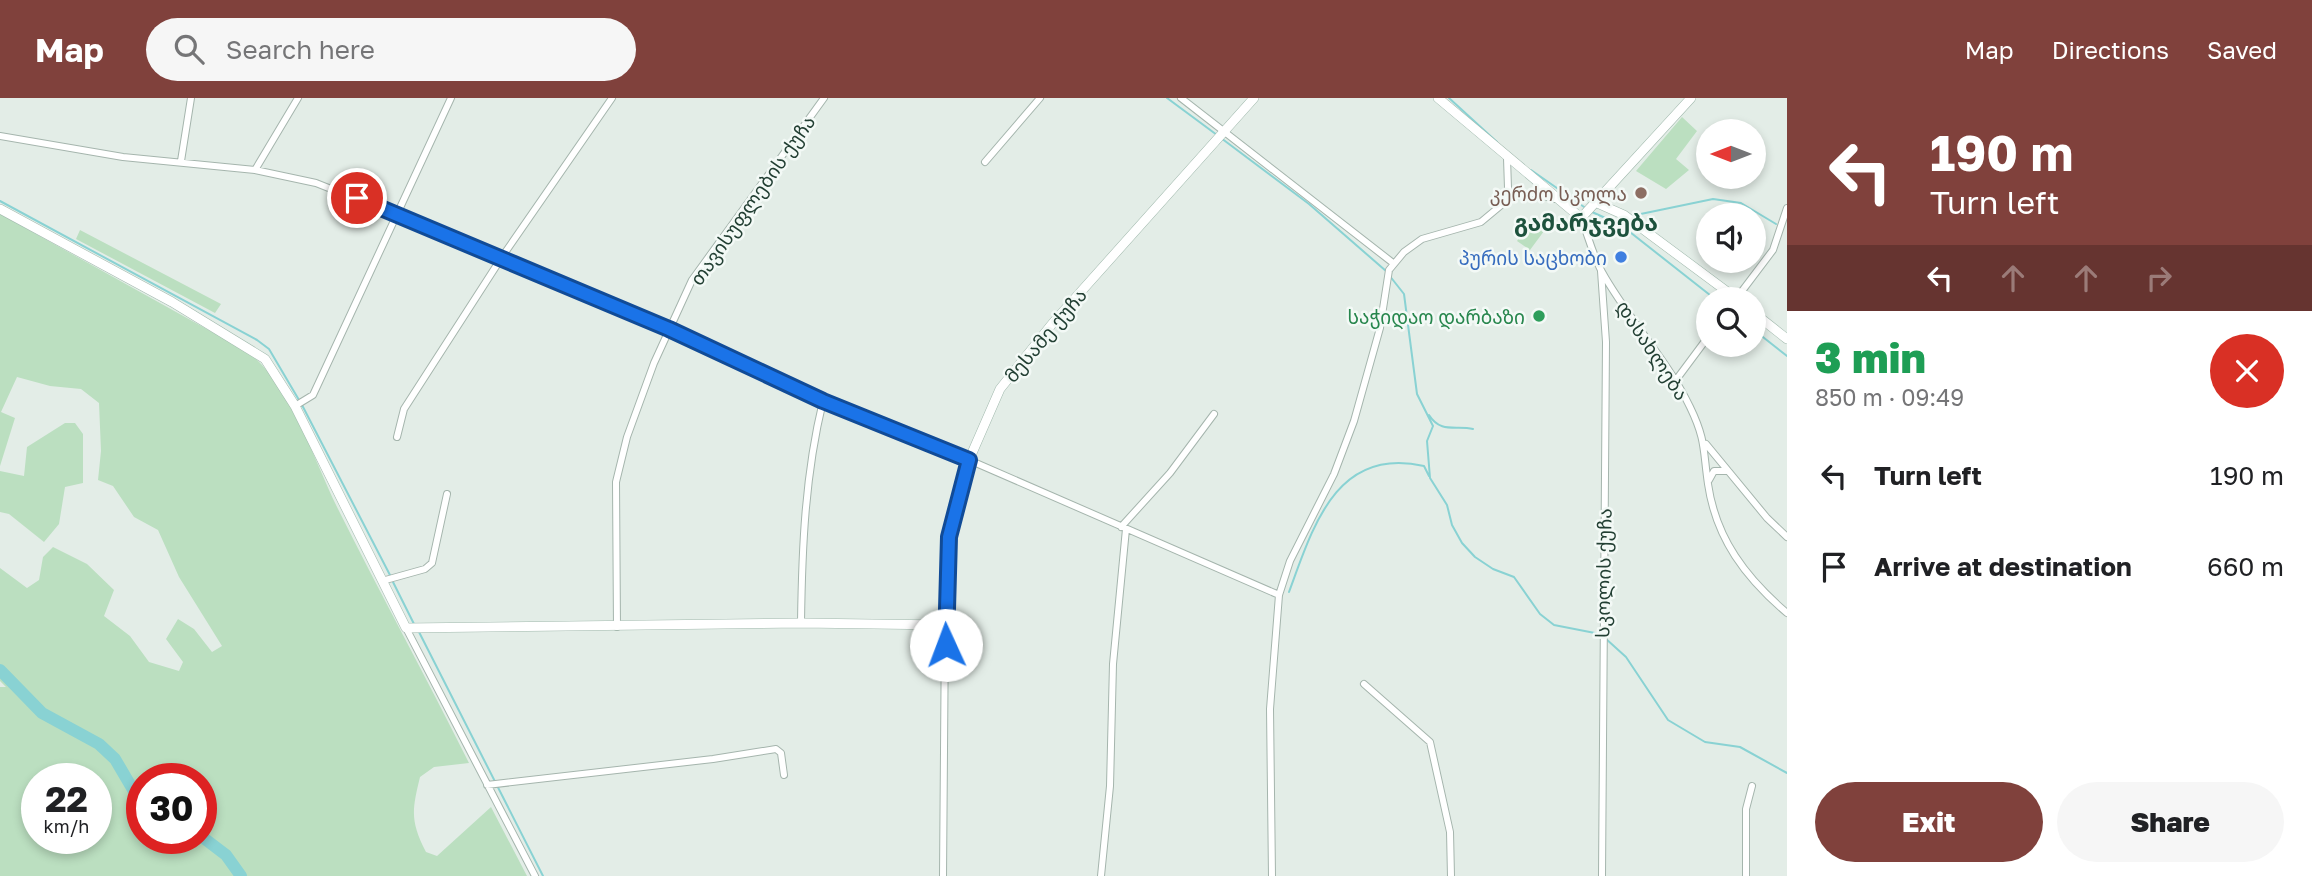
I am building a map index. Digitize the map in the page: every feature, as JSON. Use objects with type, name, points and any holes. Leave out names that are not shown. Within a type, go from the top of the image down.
[{"type":"street","points":[[181,162],[191,98]]},
{"type":"street","points":[[256,170],[298,98]]},
{"type":"street","points":[[295,406],[313,394],[451,98]]},
{"type":"street","points":[[397,437],[404,408],[502,257],[611,98]]},
{"type":"street","name":"თავისუფლების ქუჩა","points":[[617,628],[616,482],[641,396],[692,281],[824,98]]},
{"type":"street","points":[[985,162],[1040,98]]},
{"type":"street","points":[[1181,98],[1393,263]]},
{"type":"street","name":"მესამე ქუჩა","points":[[944,625],[949,537],[969,460],[1000,389],[1254,98]]},
{"type":"street","points":[[1438,98],[1581,218],[1601,271]]},
{"type":"street","points":[[1581,218],[1691,98]]},
{"type":"street","points":[[0,136],[123,157],[256,170],[316,183],[502,257],[669,329],[823,401],[969,460],[1279,595]]},
{"type":"street","points":[[1504,202],[1508,188],[1507,158]]},
{"type":"street","points":[[1272,876],[1270,709],[1279,595],[1290,561],[1334,474],[1354,421],[1380,328],[1387,276],[1393,263],[1422,239],[1481,222],[1511,197],[1532,193],[1557,200]]},
{"type":"street","points":[[1597,203],[1624,215],[1720,287]]},
{"type":"street","points":[[1745,287],[1773,250],[1787,208]]},
{"type":"street","points":[[0,209],[255,351],[275,371],[535,876]]},
{"type":"street","name":"დასახლება","points":[[1601,271],[1676,380],[1705,442],[1708,485],[1720,529],[1746,575],[1787,613]]},
{"type":"street","name":"სკოლის ქუჩა","points":[[1601,271],[1606,342],[1602,876]]},
{"type":"street","points":[[1766,322],[1787,339]]},
{"type":"street","points":[[1676,380],[1696,353]]},
{"type":"street","points":[[801,623],[802,557],[810,455],[823,401]]},
{"type":"street","points":[[1101,876],[1110,786],[1113,664],[1124,528],[1214,414]]},
{"type":"street","points":[[1705,442],[1787,537]]},
{"type":"street","points":[[1708,485],[1714,471],[1730,471]]},
{"type":"street","points":[[382,581],[425,569],[432,563],[447,494]]},
{"type":"street","points":[[406,628],[617,628],[801,623],[944,625],[943,876]]},
{"type":"street","points":[[1364,684],[1430,741],[1450,832],[1451,876]]},
{"type":"street","points":[[487,785],[713,759],[776,749],[781,753],[784,775]]},
{"type":"street","points":[[1746,876],[1746,809],[1752,786]]},
{"type":"shaded area","name":"კერძო სკოლა","points":[[1641,185],[1647,187],[1647,199],[1641,201],[1635,199],[1633,193],[1635,187]]},
{"type":"green space","points":[[1682,117],[1696,130],[1676,159],[1689,170],[1666,189],[1636,171]]},
{"type":"green space","points":[[0,214],[248,352],[263,366],[277,384],[300,424],[337,507],[469,763],[434,767],[420,777],[414,815],[417,832],[426,852],[437,856],[491,807],[527,876],[0,876],[0,687],[6,687],[0,681],[0,568],[27,588],[39,580],[43,557],[53,547],[87,564],[114,590],[104,616],[130,636],[149,662],[179,671],[183,662],[166,639],[178,619],[194,629],[212,652],[222,646],[179,577],[158,530],[134,517],[113,486],[98,480],[101,451],[99,403],[81,389],[50,386],[17,377],[1,412],[15,418],[0,466]]},
{"type":"green space","points":[[1534,217],[1547,227],[1530,250],[1517,241]]},
{"type":"green space","points":[[80,230],[221,304],[215,313],[76,239]]},
{"type":"green space","points":[[65,423],[75,423],[83,434],[83,483],[65,487],[59,524],[44,542],[9,514],[0,512],[0,471],[24,476],[27,447]]},
{"type":"waterway","points":[[1167,98],[1217,135]]},
{"type":"waterway","points":[[1449,98],[1497,142]]},
{"type":"waterway","points":[[1221,138],[1309,204],[1386,271]]},
{"type":"waterway","points":[[1531,170],[1587,209]]},
{"type":"waterway","points":[[1631,216],[1713,199],[1741,203],[1776,224]]},
{"type":"waterway","points":[[0,201],[257,340],[269,349],[299,400]]},
{"type":"waterway","points":[[1592,212],[1621,225],[1700,287]]},
{"type":"waterway","points":[[1389,275],[1404,294],[1417,394],[1433,426],[1427,441],[1430,478],[1447,505],[1452,525],[1462,543],[1475,557],[1493,569],[1514,577],[1540,614],[1554,625],[1600,634]]},
{"type":"waterway","points":[[1766,339],[1787,356]]},
{"type":"waterway","points":[[302,405],[391,577]]},
{"type":"waterway","points":[[1429,415],[1444,427],[1473,429]]},
{"type":"waterway","points":[[1289,592],[1319,518],[1332,497],[1349,480],[1369,468],[1394,463],[1424,466],[1429,476]]},
{"type":"waterway","points":[[393,582],[414,624]]},
{"type":"waterway","points":[[419,632],[543,876]]},
{"type":"waterway","points":[[1605,638],[1626,657],[1668,720],[1705,742],[1740,747],[1787,773]]},
{"type":"waterway","points":[[0,670],[42,713],[99,744],[115,759],[126,778]]},
{"type":"waterway","points":[[217,848],[226,855],[241,876]]},
{"type":"place","name":"კერძო სკოლა","points":[[1641,193]]},
{"type":"place","name":"პურის საცხობი","points":[[1621,257]]},
{"type":"place","name":"საჭიდაო დარბაზი","points":[[1539,316]]},
{"type":"district","name":"გამარჯვება","points":[[1586,222]]},
{"type":"route","points":[[357,198],[439,230],[669,329],[823,401],[969,460],[949,537],[944,625],[946,645]]}]
